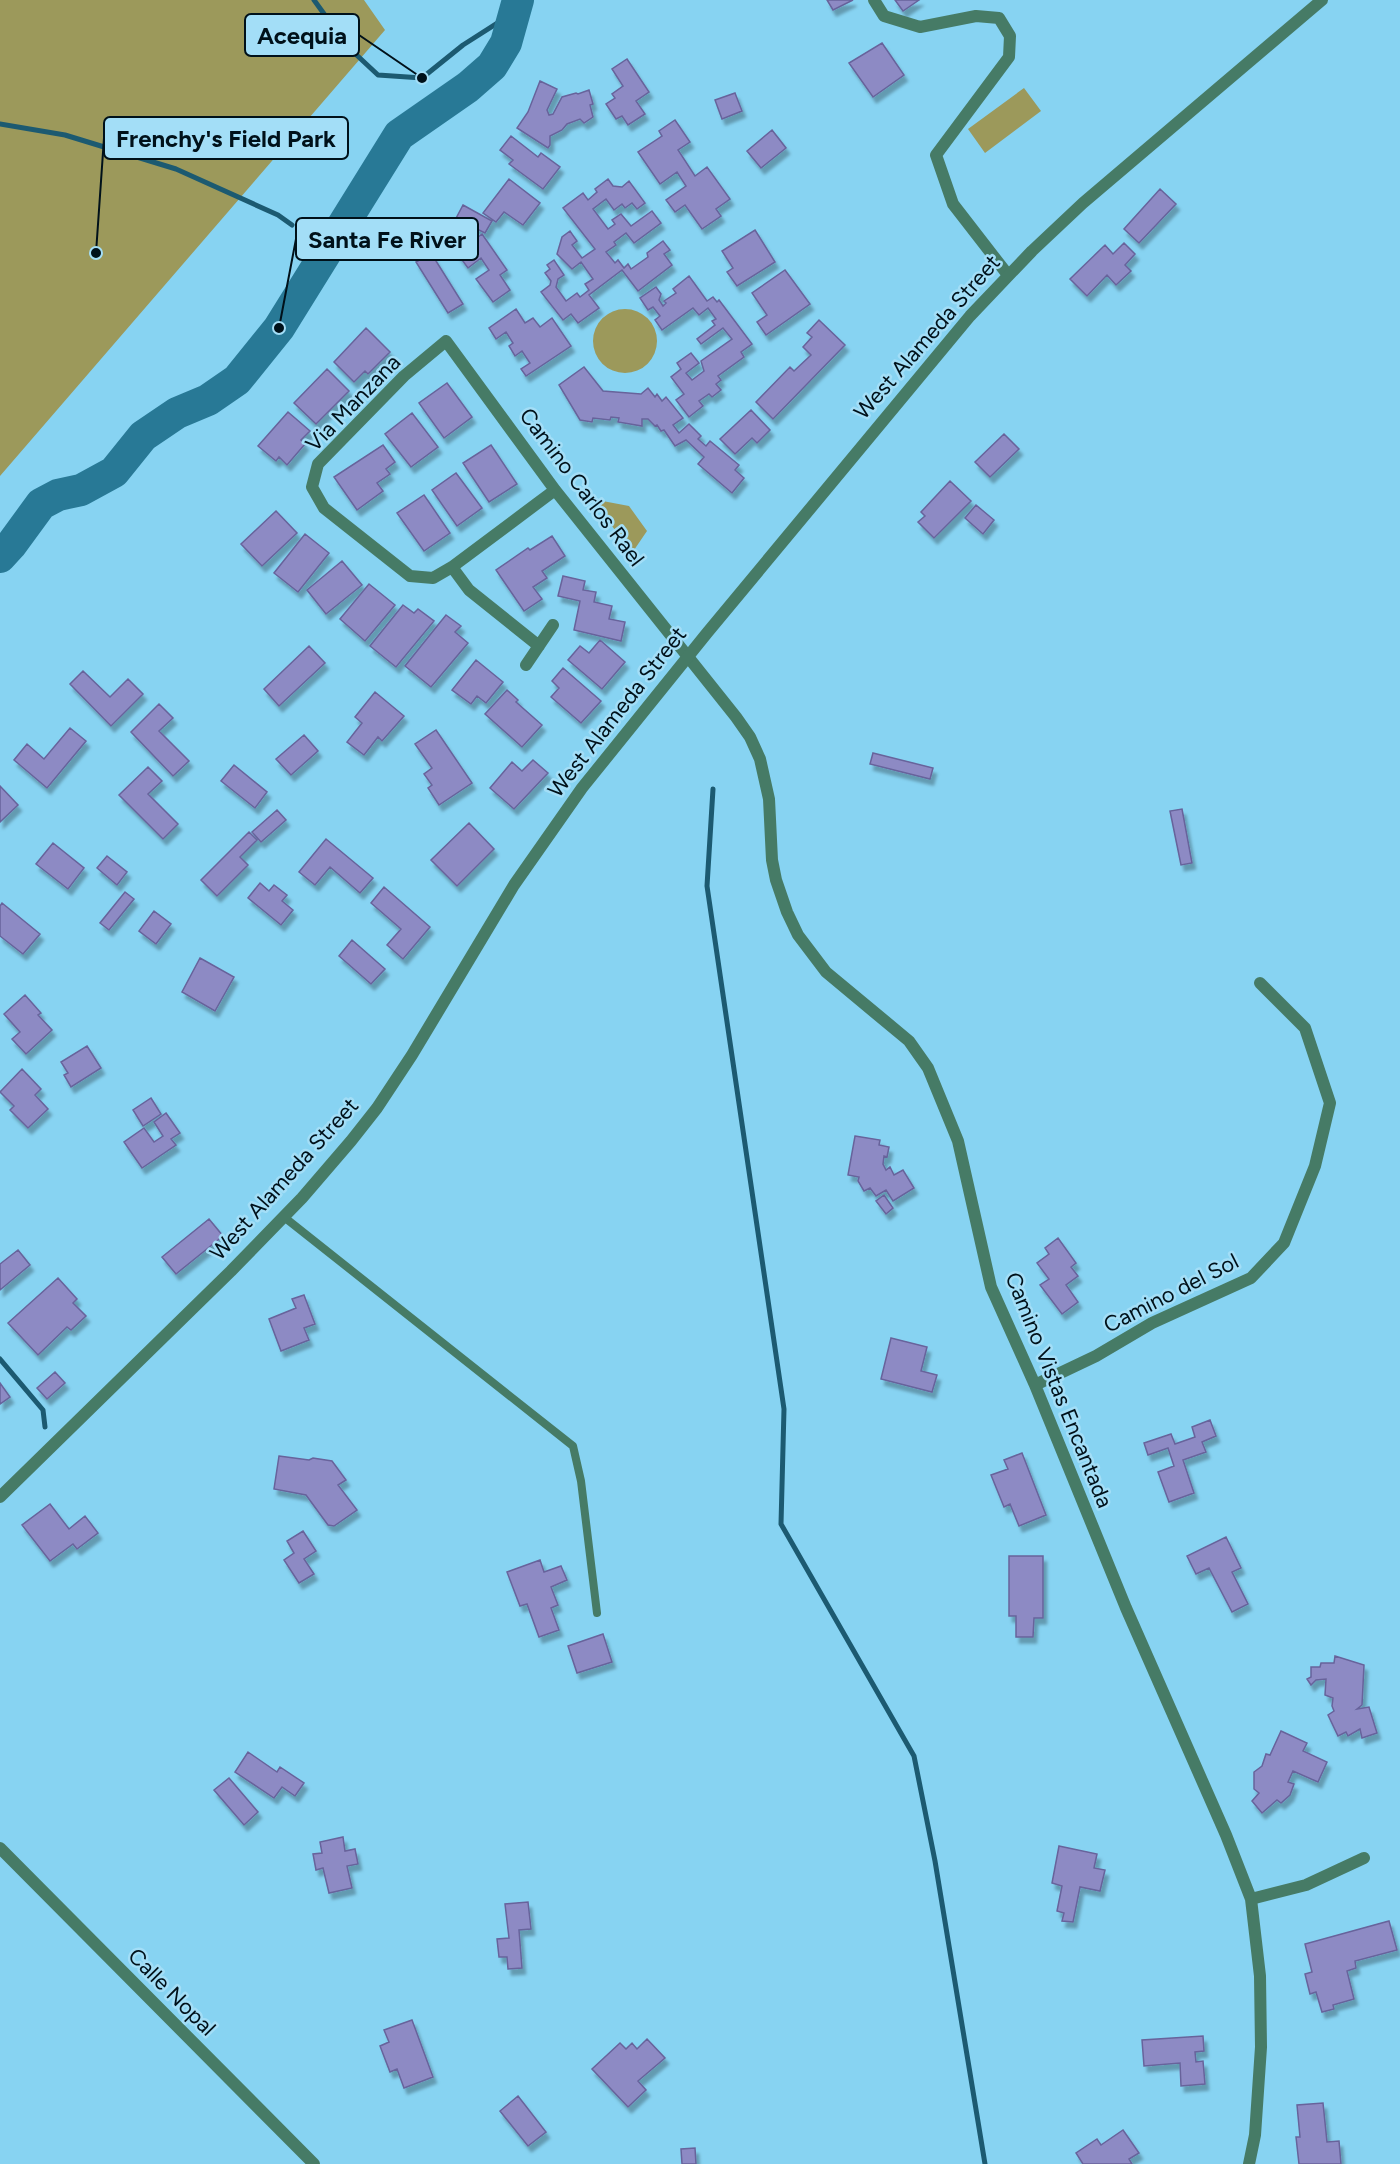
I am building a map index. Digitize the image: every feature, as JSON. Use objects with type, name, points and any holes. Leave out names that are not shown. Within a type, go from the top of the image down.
[{"type":"street","points":[[874,0],[884,16],[920,27],[976,16],[999,18],[1010,36],[1009,57],[936,155],[953,204],[1008,275]]},
{"type":"street","name":"West Alameda Street","points":[[0,1497],[284,1217],[338,1157],[377,1108],[412,1055],[530,860],[582,788],[895,405],[1008,275],[1057,226],[1112,177],[1322,0]]},
{"type":"street","name":"Camino Carlos Rael","points":[[446,341],[555,490],[687,657]]},
{"type":"street","name":"Via Manzana","points":[[446,341],[404,376],[318,464],[312,487],[324,508],[410,576],[433,578],[452,567],[555,490]]},
{"type":"street","points":[[452,567],[469,590],[539,646]]},
{"type":"street","points":[[526,665],[553,625]]},
{"type":"street","name":"Camino Vistas Encantada","points":[[687,657],[736,717],[750,737],[760,759],[769,799],[772,860],[776,880],[798,935],[826,972],[909,1041],[928,1068],[958,1141],[991,1287],[1035,1385],[1126,1608],[1226,1835],[1251,1899],[1260,1976],[1261,2047],[1254,2135],[1249,2164]]},
{"type":"street","name":"Camino del Sol","points":[[1035,1385],[1096,1356],[1152,1323],[1251,1278],[1284,1243],[1315,1166],[1330,1103],[1305,1028],[1260,983]]},
{"type":"street","name":"Calle Nopal","points":[[0,1848],[314,2164]]},
{"type":"street","points":[[1251,1899],[1306,1885],[1364,1858]]},
{"type":"lane","points":[[284,1217],[573,1446],[581,1481],[597,1613]]},
{"type":"shaded area","points":[[0,0],[364,0],[385,30],[0,476]]},
{"type":"shaded area","points":[[1024,88],[1041,111],[985,153],[968,129]]},
{"type":"shaded area","points":[[625,309],[643,315],[651,323],[657,341],[651,359],[643,367],[625,373],[607,367],[599,359],[593,341],[599,323],[607,315]]},
{"type":"shaded area","points":[[592,499],[629,506],[647,531],[632,553]]},
{"type":"building","points":[[827,0],[853,0],[833,10]]},
{"type":"building","points":[[895,0],[919,0],[903,11]]},
{"type":"building","points":[[882,43],[904,75],[873,97],[849,63]]},
{"type":"building","points":[[627,59],[649,92],[636,101],[645,114],[628,125],[622,116],[616,119],[606,104],[615,98],[612,94],[623,86],[612,69]]},
{"type":"building","points":[[540,81],[557,89],[547,110],[549,115],[553,114],[562,97],[576,93],[589,90],[593,104],[590,105],[593,117],[584,123],[580,119],[567,124],[562,130],[550,136],[548,148],[517,128],[528,112]]},
{"type":"building","points":[[735,93],[742,111],[722,119],[715,100]]},
{"type":"building","points":[[675,120],[690,142],[678,150],[695,176],[707,167],[730,199],[716,209],[721,216],[702,229],[685,205],[675,212],[666,200],[686,186],[677,172],[660,184],[638,152],[662,136],[659,131]]},
{"type":"building","points":[[772,130],[786,148],[761,168],[747,151]]},
{"type":"building","points":[[511,136],[538,157],[541,153],[560,167],[543,189],[509,164],[513,160],[500,150]]},
{"type":"building","points":[[509,179],[540,203],[523,225],[504,212],[496,222],[483,213]]},
{"type":"building","points":[[608,179],[613,186],[622,187],[629,181],[645,203],[637,209],[632,203],[625,208],[622,204],[614,210],[606,199],[593,209],[608,229],[615,224],[612,220],[621,214],[631,226],[652,211],[661,223],[634,243],[626,233],[614,242],[616,245],[606,252],[615,263],[618,260],[624,268],[628,264],[631,269],[648,257],[647,253],[663,241],[670,250],[664,254],[672,265],[638,291],[622,270],[589,295],[599,308],[578,323],[571,314],[563,320],[541,292],[550,285],[551,281],[545,273],[550,269],[547,265],[554,260],[564,275],[558,279],[556,287],[566,301],[577,293],[580,297],[589,290],[585,284],[593,279],[581,262],[572,269],[557,254],[562,237],[570,231],[577,241],[572,245],[582,258],[595,249],[563,208],[583,193],[588,200],[597,192],[595,189]]},
{"type":"building","points":[[1160,189],[1176,204],[1139,243],[1124,229]]},
{"type":"building","points":[[463,205],[492,221],[485,233],[471,226],[467,234],[452,226]]},
{"type":"building","points":[[755,230],[775,262],[737,286],[727,272],[733,268],[722,251]]},
{"type":"building","points":[[482,234],[507,270],[500,275],[510,290],[493,302],[476,279],[489,270],[481,258],[468,268],[451,245],[464,236],[469,244]]},
{"type":"building","points":[[1124,243],[1135,254],[1125,265],[1131,271],[1116,285],[1107,275],[1087,296],[1070,279],[1105,245],[1113,254]]},
{"type":"building","points":[[431,253],[463,304],[448,313],[416,262]]},
{"type":"building","points":[[785,270],[810,304],[766,335],[757,322],[767,315],[752,293]]},
{"type":"building","points":[[689,276],[707,301],[713,297],[717,302],[719,300],[752,344],[741,352],[744,357],[718,376],[721,380],[716,384],[721,390],[712,397],[709,394],[699,401],[703,406],[689,417],[676,400],[684,394],[671,377],[681,369],[677,363],[691,353],[699,363],[686,373],[692,380],[704,371],[701,361],[732,339],[723,328],[701,344],[697,339],[715,325],[712,321],[716,319],[708,308],[699,315],[693,308],[662,330],[655,320],[660,316],[653,307],[648,310],[640,298],[656,287],[661,294],[659,300],[663,306],[666,303],[664,301],[676,293],[673,289]]},
{"type":"building","points":[[516,309],[525,323],[533,318],[540,327],[552,318],[571,346],[526,376],[521,369],[530,363],[522,351],[515,356],[509,346],[513,343],[506,332],[496,339],[489,328]]},
{"type":"building","points":[[819,320],[845,345],[773,419],[756,402],[790,367],[794,371],[811,355],[803,347],[812,337],[807,333]]},
{"type":"building","points":[[366,328],[390,352],[368,374],[365,371],[354,382],[334,362]]},
{"type":"building","points":[[584,367],[603,391],[641,394],[648,388],[655,397],[657,394],[662,401],[666,397],[683,418],[673,425],[679,433],[689,424],[701,436],[698,439],[706,446],[710,441],[739,465],[735,470],[744,478],[732,493],[698,464],[704,457],[686,440],[675,446],[664,430],[661,431],[648,419],[642,419],[642,426],[618,422],[619,418],[611,417],[610,420],[593,418],[592,422],[580,420],[559,385]]},
{"type":"building","points":[[327,369],[349,391],[316,424],[294,403]]},
{"type":"building","points":[[447,383],[472,417],[444,438],[419,403]]},
{"type":"building","points":[[751,410],[770,430],[757,443],[752,438],[735,454],[720,439]]},
{"type":"building","points":[[288,412],[310,431],[301,440],[305,444],[287,465],[279,457],[276,461],[258,446]]},
{"type":"building","points":[[412,413],[438,447],[411,467],[385,434]]},
{"type":"building","points":[[1004,434],[1019,449],[990,477],[975,462]]},
{"type":"building","points":[[383,445],[395,462],[386,469],[390,474],[377,483],[383,491],[357,510],[334,477]]},
{"type":"building","points":[[491,445],[517,484],[489,502],[463,463]]},
{"type":"building","points":[[456,473],[482,508],[457,526],[432,490]]},
{"type":"building","points":[[950,481],[971,501],[934,538],[918,522],[925,516],[921,512]]},
{"type":"building","points":[[424,495],[450,533],[424,551],[397,513]]},
{"type":"building","points":[[976,505],[994,520],[983,534],[965,518]]},
{"type":"building","points":[[276,511],[297,533],[262,566],[241,544]]},
{"type":"building","points":[[305,534],[329,553],[298,592],[274,573]]},
{"type":"building","points":[[552,536],[565,556],[542,571],[547,578],[533,587],[542,599],[524,611],[496,570],[528,548],[530,550]]},
{"type":"building","points":[[342,561],[362,585],[326,614],[307,590]]},
{"type":"building","points":[[563,576],[585,581],[583,590],[596,592],[594,602],[612,606],[609,619],[625,622],[621,641],[574,630],[580,601],[558,596]]},
{"type":"building","points":[[369,584],[395,605],[365,641],[340,619]]},
{"type":"building","points":[[403,605],[414,613],[418,609],[434,621],[396,667],[370,646]]},
{"type":"building","points":[[446,615],[461,626],[455,632],[468,643],[431,687],[405,666]]},
{"type":"building","points":[[600,640],[625,662],[602,689],[568,660],[580,646],[589,653]]},
{"type":"building","points":[[309,646],[325,663],[279,706],[264,689]]},
{"type":"building","points":[[476,660],[503,682],[486,703],[477,696],[471,704],[452,690]]},
{"type":"building","points":[[563,668],[601,701],[581,723],[551,697],[559,688],[552,681]]},
{"type":"building","points":[[83,671],[110,697],[128,679],[143,694],[111,726],[70,684]]},
{"type":"building","points":[[507,690],[518,700],[516,702],[542,725],[522,747],[485,714]]},
{"type":"building","points":[[375,692],[404,716],[382,741],[378,737],[364,755],[347,742],[362,723],[355,717]]},
{"type":"building","points":[[159,704],[173,718],[159,731],[189,761],[173,776],[131,732]]},
{"type":"building","points":[[70,728],[86,741],[47,788],[14,760],[27,744],[44,759]]},
{"type":"building","points":[[436,730],[472,783],[439,805],[428,788],[432,785],[424,774],[432,768],[415,744]]},
{"type":"building","points":[[304,735],[318,751],[291,775],[276,759]]},
{"type":"building","points":[[873,753],[933,768],[930,779],[870,764]]},
{"type":"building","points":[[533,760],[548,773],[514,809],[490,788],[512,762],[522,771]]},
{"type":"building","points":[[234,765],[267,792],[255,808],[221,781]]},
{"type":"building","points":[[148,767],[162,781],[148,794],[178,824],[163,839],[119,795]]},
{"type":"building","points":[[0,786],[18,805],[0,822]]},
{"type":"building","points":[[1182,809],[1192,863],[1181,865],[1170,811]]},
{"type":"building","points":[[277,810],[286,820],[261,842],[252,832]]},
{"type":"building","points":[[469,823],[494,849],[457,886],[431,860]]},
{"type":"building","points":[[249,832],[257,840],[240,857],[248,865],[217,896],[201,880]]},
{"type":"building","points":[[326,839],[373,878],[360,893],[330,867],[315,885],[299,872]]},
{"type":"building","points":[[53,843],[84,868],[68,889],[36,864]]},
{"type":"building","points":[[107,856],[127,872],[117,885],[97,868]]},
{"type":"building","points":[[260,883],[269,891],[274,885],[287,895],[282,901],[293,910],[281,925],[248,898]]},
{"type":"building","points":[[384,887],[430,927],[403,959],[387,945],[401,929],[371,903]]},
{"type":"building","points":[[125,892],[134,899],[109,930],[100,923]]},
{"type":"building","points":[[2,903],[40,934],[23,954],[0,936],[0,906]]},
{"type":"building","points":[[154,911],[171,924],[156,944],[139,931]]},
{"type":"building","points":[[352,940],[385,969],[371,984],[339,956]]},
{"type":"building","points":[[200,958],[234,977],[215,1011],[182,992]]},
{"type":"building","points":[[25,995],[41,1013],[38,1015],[52,1030],[26,1054],[12,1039],[20,1032],[4,1014]]},
{"type":"building","points":[[87,1046],[101,1068],[71,1087],[64,1075],[68,1073],[61,1062]]},
{"type":"building","points":[[22,1069],[41,1089],[35,1095],[48,1109],[28,1128],[10,1110],[14,1106],[0,1092]]},
{"type":"building","points":[[151,1098],[161,1114],[143,1126],[133,1110]]},
{"type":"building","points":[[166,1113],[180,1133],[171,1139],[176,1145],[142,1168],[124,1142],[144,1128],[154,1142],[163,1136],[154,1122]]},
{"type":"building","points":[[855,1136],[880,1140],[879,1145],[889,1147],[887,1157],[884,1156],[883,1164],[886,1170],[890,1167],[894,1175],[903,1170],[914,1188],[893,1201],[886,1190],[876,1196],[870,1188],[864,1191],[858,1181],[859,1177],[848,1175]]},
{"type":"building","points":[[884,1195],[893,1208],[886,1214],[876,1201]]},
{"type":"building","points":[[209,1219],[223,1236],[176,1274],[162,1257]]},
{"type":"building","points":[[1058,1238],[1076,1263],[1071,1267],[1078,1276],[1066,1285],[1078,1302],[1062,1314],[1040,1285],[1049,1279],[1037,1263],[1049,1254],[1045,1248]]},
{"type":"building","points":[[18,1250],[30,1265],[0,1290],[0,1264]]},
{"type":"building","points":[[58,1278],[77,1299],[73,1303],[86,1316],[71,1330],[67,1327],[38,1355],[8,1323]]},
{"type":"building","points":[[304,1295],[315,1324],[304,1328],[309,1340],[281,1351],[269,1319],[296,1308],[292,1299]]},
{"type":"building","points":[[891,1338],[927,1347],[921,1371],[937,1375],[932,1392],[881,1379]]},
{"type":"building","points":[[55,1372],[65,1383],[47,1399],[37,1388]]},
{"type":"building","points":[[0,1383],[10,1397],[0,1404]]},
{"type":"building","points":[[1210,1420],[1216,1436],[1202,1442],[1206,1452],[1183,1460],[1194,1493],[1169,1502],[1158,1472],[1174,1466],[1168,1448],[1148,1455],[1144,1443],[1171,1434],[1175,1444],[1195,1437],[1192,1427]]},
{"type":"building","points":[[1022,1453],[1046,1515],[1019,1526],[1010,1504],[1004,1507],[991,1475],[1008,1469],[1004,1460]]},
{"type":"building","points":[[279,1456],[332,1461],[346,1480],[338,1485],[357,1510],[334,1526],[328,1525],[306,1495],[274,1489]]},
{"type":"building","points":[[50,1504],[69,1529],[85,1516],[98,1533],[77,1549],[73,1544],[50,1561],[22,1525]]},
{"type":"building","points":[[303,1531],[316,1551],[304,1559],[314,1574],[299,1583],[284,1560],[294,1553],[287,1541]]},
{"type":"building","points":[[1226,1537],[1241,1568],[1232,1572],[1248,1604],[1232,1612],[1209,1568],[1196,1574],[1187,1556]]},
{"type":"building","points":[[1009,1556],[1043,1556],[1043,1618],[1034,1618],[1033,1637],[1016,1637],[1016,1616],[1009,1616]]},
{"type":"building","points":[[540,1560],[544,1572],[561,1566],[567,1580],[551,1587],[558,1605],[551,1608],[559,1630],[539,1637],[527,1604],[520,1606],[507,1572]]},
{"type":"building","points":[[603,1634],[612,1662],[577,1673],[568,1646]]},
{"type":"building","points":[[1335,1656],[1364,1665],[1362,1705],[1357,1709],[1369,1707],[1377,1733],[1362,1738],[1360,1729],[1348,1736],[1346,1732],[1338,1736],[1328,1715],[1334,1711],[1333,1698],[1325,1695],[1326,1679],[1316,1680],[1311,1685],[1307,1679],[1311,1677],[1311,1667],[1320,1667],[1321,1663],[1334,1663]]},
{"type":"building","points":[[1281,1731],[1307,1743],[1303,1751],[1327,1762],[1318,1782],[1293,1771],[1288,1782],[1294,1784],[1290,1795],[1281,1803],[1277,1800],[1262,1813],[1252,1801],[1259,1793],[1254,1789],[1254,1772],[1262,1766],[1266,1754],[1270,1755]]},
{"type":"building","points":[[248,1752],[277,1772],[280,1767],[304,1783],[295,1796],[282,1787],[274,1798],[235,1772]]},
{"type":"building","points":[[229,1778],[258,1812],[244,1825],[214,1790]]},
{"type":"building","points":[[343,1837],[345,1851],[355,1849],[358,1864],[347,1866],[352,1888],[329,1893],[323,1868],[316,1870],[313,1854],[322,1853],[320,1842]]},
{"type":"building","points":[[1059,1846],[1097,1854],[1094,1868],[1105,1870],[1100,1891],[1080,1887],[1073,1922],[1062,1921],[1064,1913],[1057,1911],[1062,1886],[1052,1883]]},
{"type":"building","points":[[528,1902],[531,1929],[519,1930],[522,1968],[508,1969],[507,1957],[499,1957],[497,1939],[509,1938],[505,1904]]},
{"type":"building","points":[[1389,1921],[1397,1950],[1355,1961],[1356,1968],[1347,1971],[1354,1999],[1333,2005],[1334,2009],[1322,2012],[1316,1992],[1310,1994],[1305,1974],[1312,1972],[1305,1944]]},
{"type":"building","points":[[412,2020],[433,2077],[404,2088],[397,2069],[390,2072],[380,2046],[389,2042],[384,2030]]},
{"type":"building","points":[[1203,2036],[1204,2051],[1195,2052],[1196,2062],[1203,2061],[1205,2084],[1181,2086],[1180,2063],[1144,2066],[1142,2040]]},
{"type":"building","points":[[647,2039],[665,2058],[638,2081],[646,2090],[628,2107],[592,2069],[620,2043],[626,2049],[632,2043],[637,2049]]},
{"type":"building","points":[[518,2096],[546,2132],[528,2146],[500,2111]]},
{"type":"building","points":[[1323,2103],[1327,2142],[1339,2141],[1341,2164],[1299,2164],[1296,2137],[1300,2137],[1297,2105]]},
{"type":"building","points":[[1123,2130],[1139,2153],[1129,2159],[1132,2164],[1083,2164],[1076,2153],[1097,2139],[1101,2145]]},
{"type":"building","points":[[695,2148],[696,2164],[682,2164],[681,2149]]},
{"type":"waterway","points":[[314,0],[348,47],[378,75],[422,78],[463,45],[513,13]]},
{"type":"waterway","points":[[0,557],[41,504],[58,495],[81,490],[114,472],[143,436],[177,413],[208,400],[237,380],[279,328],[399,135],[468,87],[492,66],[506,43],[518,0]]},
{"type":"waterway","points":[[0,124],[65,135],[176,169],[278,215],[292,225]]},
{"type":"waterway","points":[[307,233],[330,246]]},
{"type":"waterway","points":[[713,789],[707,886],[784,1409],[781,1524],[914,1756],[935,1861],[985,2164]]},
{"type":"waterway","points":[[0,1359],[43,1410],[45,1427]]},
{"type":"place","name":"Acequia","points":[[422,78]]},
{"type":"place","name":"Frenchy's Field Park","points":[[96,253]]},
{"type":"place","name":"Santa Fe River","points":[[279,328]]}]
